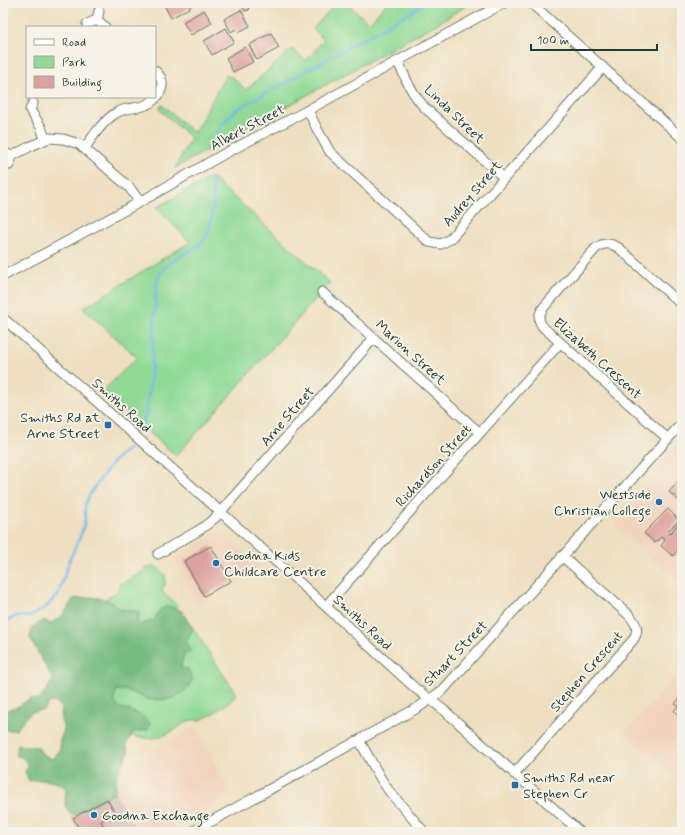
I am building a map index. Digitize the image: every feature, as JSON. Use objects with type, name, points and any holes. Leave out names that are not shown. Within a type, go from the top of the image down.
[{"type":"street","name":"Albert Street","points":[[3,276],[140,202],[224,154],[504,3]]},
{"type":"street","points":[[531,3],[682,138]]},
{"type":"street","points":[[87,24],[98,15],[104,26]]},
{"type":"street","name":"Linda Street","points":[[398,61],[415,97],[425,108],[504,178]]},
{"type":"street","name":"Audrey Street","points":[[308,110],[330,152],[429,242],[441,244],[450,239],[603,68]]},
{"type":"street","points":[[156,72],[161,77],[163,85],[160,92],[156,96]]},
{"type":"street","points":[[85,148],[108,120],[116,113],[146,104],[154,98]]},
{"type":"street","points":[[28,108],[41,127],[45,139]]},
{"type":"street","points":[[3,152],[11,160],[45,139],[57,138],[79,144],[129,187],[140,202]]},
{"type":"street","name":"Elizabeth Crescent","points":[[668,439],[541,325],[539,322],[539,315],[544,307],[591,254],[603,244],[612,244],[619,248],[682,305]]},
{"type":"street","name":"Marion Street","points":[[322,292],[480,433]]},
{"type":"street","name":"Smiths Road","points":[[3,318],[326,606],[415,688],[445,711],[580,832]]},
{"type":"street","name":"Arne Street","points":[[158,554],[206,526],[220,512],[374,338]]},
{"type":"street","name":"Richardson Street","points":[[326,606],[560,343]]},
{"type":"street","name":"Stuart Street","points":[[192,832],[430,700],[447,685],[682,423]]},
{"type":"street","name":"Stephen Crescent","points":[[514,774],[633,640],[638,630],[636,624],[629,615],[562,556]]},
{"type":"street","points":[[359,740],[389,791],[424,832]]},
{"type":"shaded area","name":"Westside Christian College","points":[[682,440],[682,586],[615,526],[655,478],[653,471]]},
{"type":"shaded area","name":"Goodna Kids Childcare Centre","points":[[219,532],[261,568],[200,604],[174,558]]},
{"type":"shaded area","points":[[682,669],[682,783],[625,733]]},
{"type":"shaded area","points":[[194,727],[232,794],[165,832],[138,832],[106,777]]},
{"type":"shaded area","points":[[115,793],[138,832],[79,832],[70,817]]},
{"type":"green space","points":[[336,3],[346,3],[369,23],[387,3],[471,3],[438,23],[175,168],[191,138],[159,109],[162,105],[194,133],[226,75],[229,77],[231,76],[246,90],[292,49],[306,61],[324,40],[313,29]]},
{"type":"green space","points":[[211,177],[330,283],[176,456],[103,391],[137,357],[83,308],[190,242],[156,208]]},
{"type":"green space","points":[[156,566],[165,575],[165,584],[162,591],[178,607],[177,609],[168,606],[160,610],[154,620],[137,626],[139,612],[120,609],[106,599],[117,592],[119,585],[137,576],[147,568]]},
{"type":"green space","points":[[91,597],[106,599],[120,609],[139,612],[137,626],[154,620],[160,610],[168,606],[182,611],[193,628],[186,643],[191,650],[183,656],[181,668],[188,669],[193,679],[186,690],[171,699],[150,700],[126,690],[116,690],[114,700],[118,707],[144,717],[150,724],[148,730],[133,732],[126,745],[129,752],[117,776],[115,793],[76,814],[70,814],[65,805],[66,788],[58,783],[49,781],[29,781],[25,771],[29,766],[22,757],[16,756],[18,745],[38,747],[42,754],[52,759],[60,750],[60,740],[64,730],[61,720],[62,710],[58,703],[49,702],[44,710],[31,712],[16,730],[3,730],[3,711],[15,708],[32,698],[39,700],[53,680],[30,638],[32,627],[44,620],[50,624],[64,614],[73,599]]},
{"type":"green space","points":[[193,628],[236,696],[208,716],[200,720],[188,721],[166,734],[155,738],[131,736],[133,732],[148,730],[138,714],[118,708],[114,700],[116,690],[126,690],[150,700],[181,668],[186,643]]},
{"type":"building","points":[[163,3],[189,3],[191,7],[171,18]]},
{"type":"building","points":[[238,3],[249,3],[249,10],[245,11]]},
{"type":"building","points":[[204,10],[212,23],[191,35],[183,22]]},
{"type":"building","points":[[241,10],[250,26],[239,32],[236,29],[231,32],[224,19]]},
{"type":"building","points":[[226,28],[234,42],[212,55],[204,41]]},
{"type":"building","points":[[271,33],[279,48],[257,60],[249,45]]},
{"type":"building","points":[[245,47],[253,62],[233,72],[226,58]]},
{"type":"building","points":[[682,477],[682,503],[669,492]]},
{"type":"building","points":[[668,509],[679,520],[667,532],[670,534],[678,524],[682,527],[682,545],[673,556],[661,546],[665,540],[661,537],[655,543],[644,533]]},
{"type":"building","points":[[211,546],[231,581],[204,596],[184,561]]},
{"type":"building","points":[[682,696],[682,718],[674,711],[678,706],[675,704]]},
{"type":"building","name":"Goodna Exchange","points":[[107,799],[115,813],[101,821],[107,832],[81,832],[73,818]]},
{"type":"waterway","points":[[213,141],[223,123],[236,110],[411,12],[424,3]]},
{"type":"waterway","points":[[143,424],[150,384],[158,279],[170,263],[199,245],[208,232],[211,224],[213,206],[212,181]]},
{"type":"waterway","points":[[3,622],[17,616],[31,616],[45,608],[58,595],[70,559],[82,532],[85,520],[85,504],[91,492],[113,462],[129,448]]},
{"type":"place","name":"Smiths Rd at Arne Street","points":[[108,425]]},
{"type":"place","name":"Westside Christian College","points":[[659,502]]},
{"type":"place","name":"Goodna Kids Childcare Centre","points":[[216,563]]},
{"type":"place","name":"Smiths Rd near Stephen Cr","points":[[515,785]]},
{"type":"place","name":"Goodna Exchange","points":[[94,815]]}]
